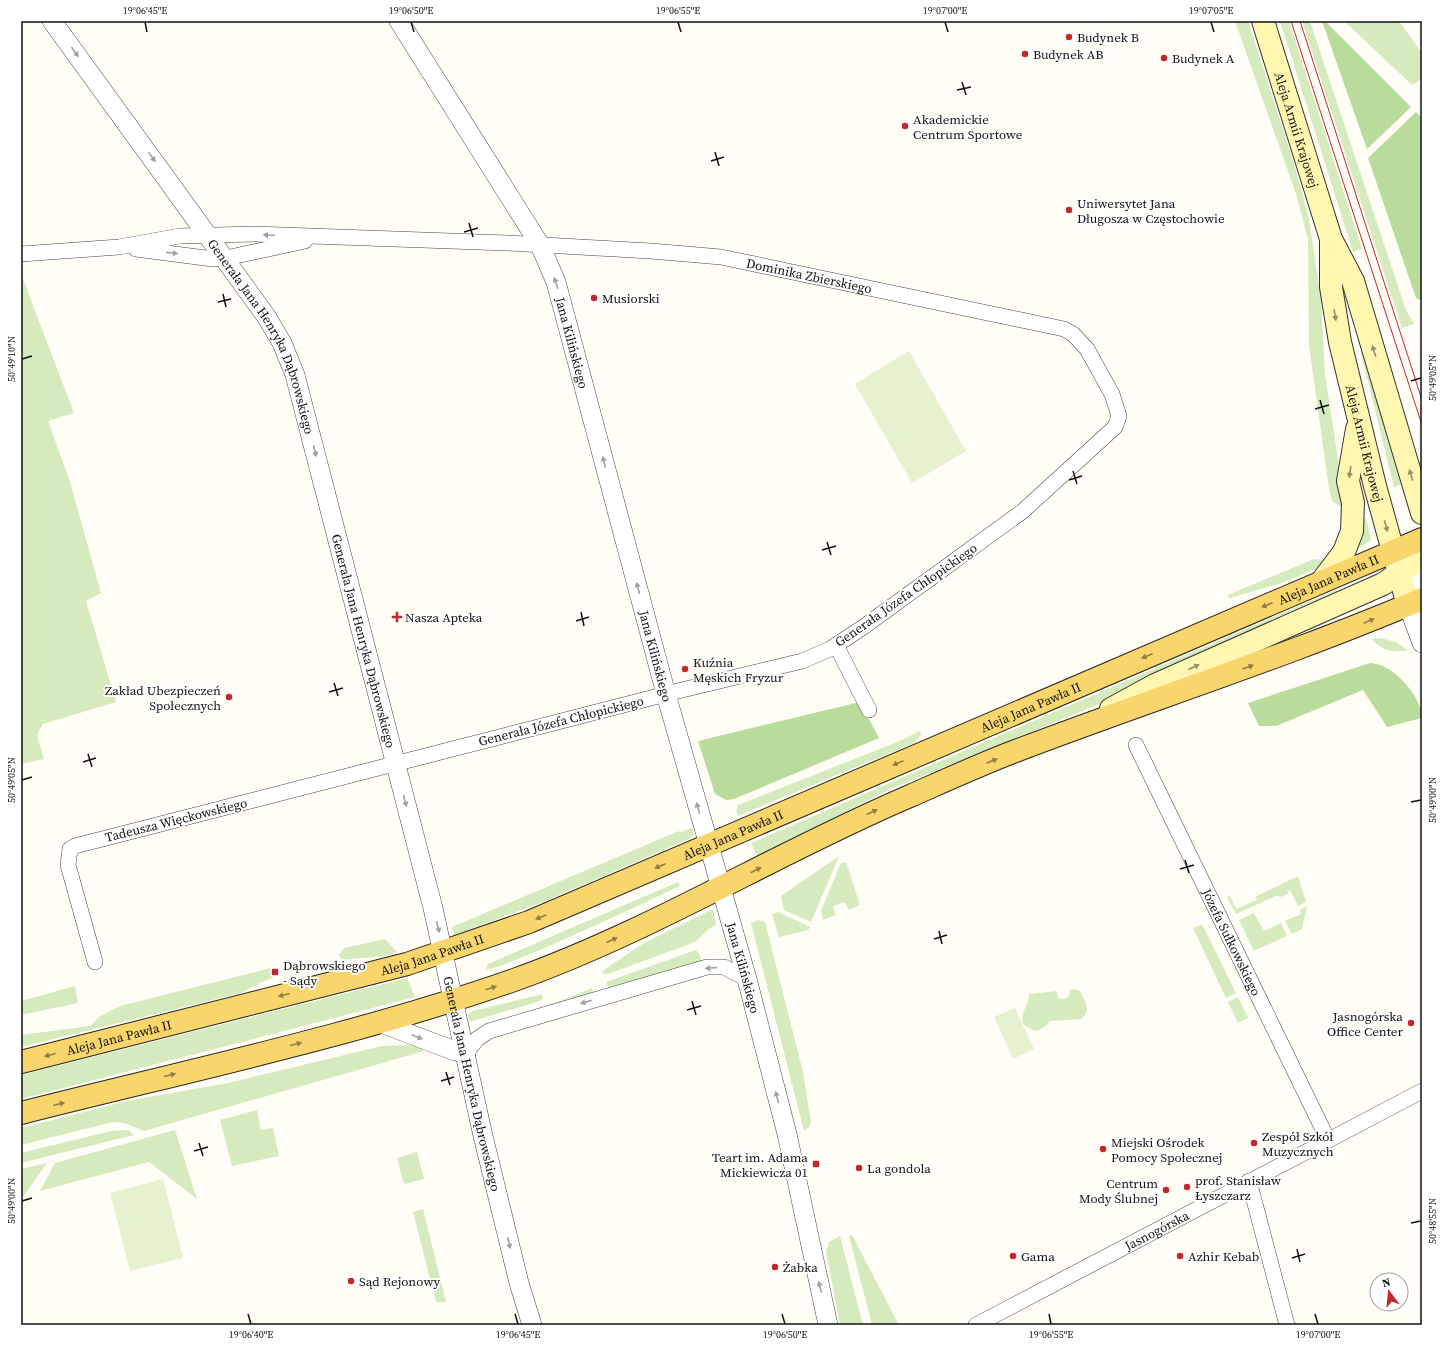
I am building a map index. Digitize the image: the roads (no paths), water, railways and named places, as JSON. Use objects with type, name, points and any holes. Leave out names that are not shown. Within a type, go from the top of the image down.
[{"type":"main road","name":"Aleja Armii Krajowej","points":[[1263,21],[1331,238],[1353,281],[1422,513]]},
{"type":"main road","name":"Aleja Armii Krajowej","points":[[1331,238],[1331,287],[1335,316],[1358,420],[1399,575],[1415,602]]},
{"type":"main road","points":[[1322,581],[1344,552],[1352,531],[1353,503],[1348,481],[1358,420]]},
{"type":"main road","name":"Aleja Jana Pawła II","points":[[21,1062],[407,964],[529,922],[1422,539]]},
{"type":"main road","points":[[1073,730],[1155,685],[1365,593],[1399,575],[1410,566],[1422,549]]},
{"type":"main road","points":[[21,1113],[381,1023],[454,1000],[568,960],[721,888],[874,811],[1012,752],[1345,632],[1415,602]]},
{"type":"street","name":"Generała Jana Henryka Dąbrowskiego","points":[[52,21],[226,258],[266,316],[282,343],[295,375],[444,952],[500,1205],[519,1283],[532,1325]]},
{"type":"street","name":"Jana Kilińskiego","points":[[399,21],[540,245],[556,282],[666,694],[747,979],[787,1134],[828,1325]]},
{"type":"street","name":"Dominika Zbierskiego","points":[[119,247],[180,236],[208,234],[322,236],[540,245],[651,251],[721,257],[1051,325],[1073,334]]},
{"type":"street","points":[[21,254],[119,247],[213,259],[257,253],[322,236]]},
{"type":"street","name":"Generała Józefa Chłopickiego","points":[[395,763],[802,661],[836,645],[1023,511],[1115,426],[1119,416],[1112,394],[1087,349],[1073,334]]},
{"type":"street","points":[[1415,602],[1422,579]]},
{"type":"street","name":"Aleja Armii Krajowej","points":[[1415,602],[1422,643]]},
{"type":"street","points":[[836,645],[869,710]]},
{"type":"street","name":"Józefa Sułkowskiego","points":[[1136,745],[1328,1140]]},
{"type":"street","name":"Tadeusza Więckowskiego","points":[[95,962],[68,865],[70,849],[75,846],[395,763]]},
{"type":"street","points":[[381,1023],[455,1051],[466,1053],[477,1039],[489,1031],[707,967],[724,967],[747,979]]},
{"type":"street","name":"Jasnogórska","points":[[976,1325],[1422,1091]]},
{"type":"street","points":[[1249,1181],[1287,1325]]},
{"type":"tram line","points":[[1291,21],[1422,425]]},
{"type":"tram line","points":[[1300,21],[1422,400]]},
{"type":"place","name":"Budynek B","points":[[1069,37]]},
{"type":"place","name":"Budynek AB","points":[[1025,54]]},
{"type":"place","name":"Budynek A","points":[[1164,58]]},
{"type":"place","name":"Akademickie Centrum Sportowe","points":[[905,126]]},
{"type":"place","name":"Uniwersytet Jana Długosza w Częstochowie","points":[[1069,210]]},
{"type":"place","name":"Musiorski","points":[[594,298]]},
{"type":"place","name":"Nasza Apteka","points":[[397,617]]},
{"type":"place","name":"Kuźnia Męskich Fryzur","points":[[685,669]]},
{"type":"place","name":"Zakład Ubezpieczeń Społecznych","points":[[229,697]]},
{"type":"place","name":"Dąbrowskiego - Sądy","points":[[275,972]]},
{"type":"place","name":"Jasnogórska Office Center","points":[[1411,1023]]},
{"type":"place","name":"Zespół Szkół Muzycznych","points":[[1254,1143]]},
{"type":"place","name":"Miejski Ośrodek Pomocy Społecznej","points":[[1103,1149]]},
{"type":"place","name":"Teart im. Adama Mickiewicza 01","points":[[816,1164]]},
{"type":"place","name":"La gondola","points":[[859,1168]]},
{"type":"place","name":"prof. Stanisław Łyszczarz","points":[[1187,1187]]},
{"type":"place","name":"Centrum Mody Ślubnej","points":[[1166,1190]]},
{"type":"place","name":"Gama","points":[[1013,1256]]},
{"type":"place","name":"Azhir Kebab","points":[[1180,1256]]},
{"type":"place","name":"Żabka","points":[[775,1267]]},
{"type":"place","name":"Sąd Rejonowy","points":[[351,1281]]}]
